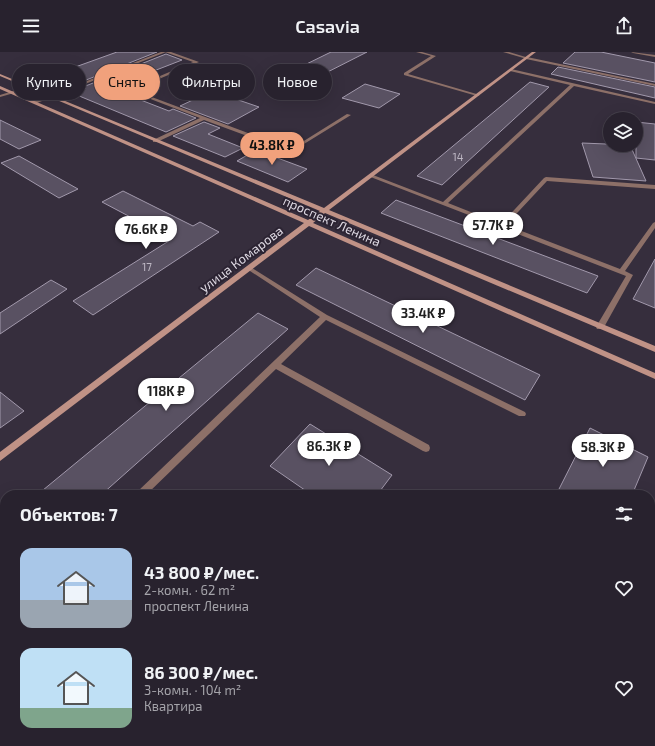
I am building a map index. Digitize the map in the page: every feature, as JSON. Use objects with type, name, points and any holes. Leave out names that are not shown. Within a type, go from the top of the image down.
[{"type":"street","points":[[86,82],[166,52],[197,62],[129,90],[291,151],[349,115]]},
{"type":"street","points":[[418,52],[434,56],[405,74],[478,95]]},
{"type":"street","points":[[505,52],[655,85]]},
{"type":"street","name":"улица Комарова","points":[[0,457],[534,52]]},
{"type":"street","points":[[633,52],[655,56]]},
{"type":"street","points":[[512,70],[655,103]]},
{"type":"street","name":"проспект Ленина","points":[[0,75],[12,80]]},
{"type":"street","points":[[444,204],[572,84]]},
{"type":"street","name":"проспект Ленина","points":[[0,87],[12,92]]},
{"type":"street","points":[[0,96],[12,92]]},
{"type":"street","name":"проспект Ленина","points":[[30,100],[655,376]]},
{"type":"street","points":[[35,102],[40,100]]},
{"type":"street","name":"проспект Ленина","points":[[59,100],[655,350]]},
{"type":"street","points":[[156,141],[204,118]]},
{"type":"street","points":[[371,176],[630,275],[600,327]]},
{"type":"street","points":[[502,226],[546,179],[655,188]]},
{"type":"street","points":[[621,272],[655,224]]},
{"type":"street","points":[[249,268],[325,317],[522,414]]},
{"type":"street","points":[[145,490],[325,317]]},
{"type":"street","points":[[276,365],[426,448]]},
{"type":"building","points":[[117,52],[157,52],[127,64],[94,64],[94,77],[86,80],[86,64],[84,64]]},
{"type":"building","points":[[331,52],[367,52],[332,70],[332,64],[306,64]]},
{"type":"building","points":[[575,52],[601,52],[655,63],[655,82],[563,63]]},
{"type":"building","points":[[166,54],[182,60],[168,64],[168,65],[160,69],[160,64],[141,64]]},
{"type":"building","points":[[558,67],[655,87],[655,98],[551,74]]},
{"type":"building","points":[[530,82],[549,87],[442,185],[417,176]]},
{"type":"building","points":[[94,83],[94,100],[141,100],[169,111],[173,109],[196,118],[166,132],[86,99],[86,86]]},
{"type":"building","points":[[365,84],[400,94],[379,108],[342,98]]},
{"type":"building","points":[[193,100],[238,100],[259,107],[228,124],[180,106]]},
{"type":"building","points":[[0,120],[41,140],[19,149],[0,139]]},
{"type":"building","points":[[204,122],[220,128],[208,134],[243,148],[225,157],[173,136]]},
{"type":"building","points":[[643,123],[655,124],[655,160],[636,158],[636,152],[643,152]]},
{"type":"building","points":[[582,143],[603,144],[603,152],[633,152],[646,181],[593,177]]},
{"type":"building","points":[[256,150],[307,169],[288,182],[237,161]]},
{"type":"building","points":[[19,156],[78,189],[59,198],[1,163]]},
{"type":"building","points":[[123,191],[193,226],[200,222],[219,232],[93,315],[73,301],[172,239],[102,202]]},
{"type":"building","points":[[396,200],[598,276],[587,293],[381,213]]},
{"type":"building","points":[[655,259],[655,308],[633,299]]},
{"type":"building","points":[[316,268],[540,375],[525,400],[296,285]]},
{"type":"building","points":[[51,280],[67,289],[0,334],[0,313]]},
{"type":"building","points":[[258,313],[288,329],[107,490],[43,490]]},
{"type":"building","points":[[0,392],[24,411],[0,428]]},
{"type":"building","points":[[310,424],[392,475],[381,490],[305,490],[270,466]]},
{"type":"building","points":[[590,428],[648,457],[634,490],[559,490]]}]
